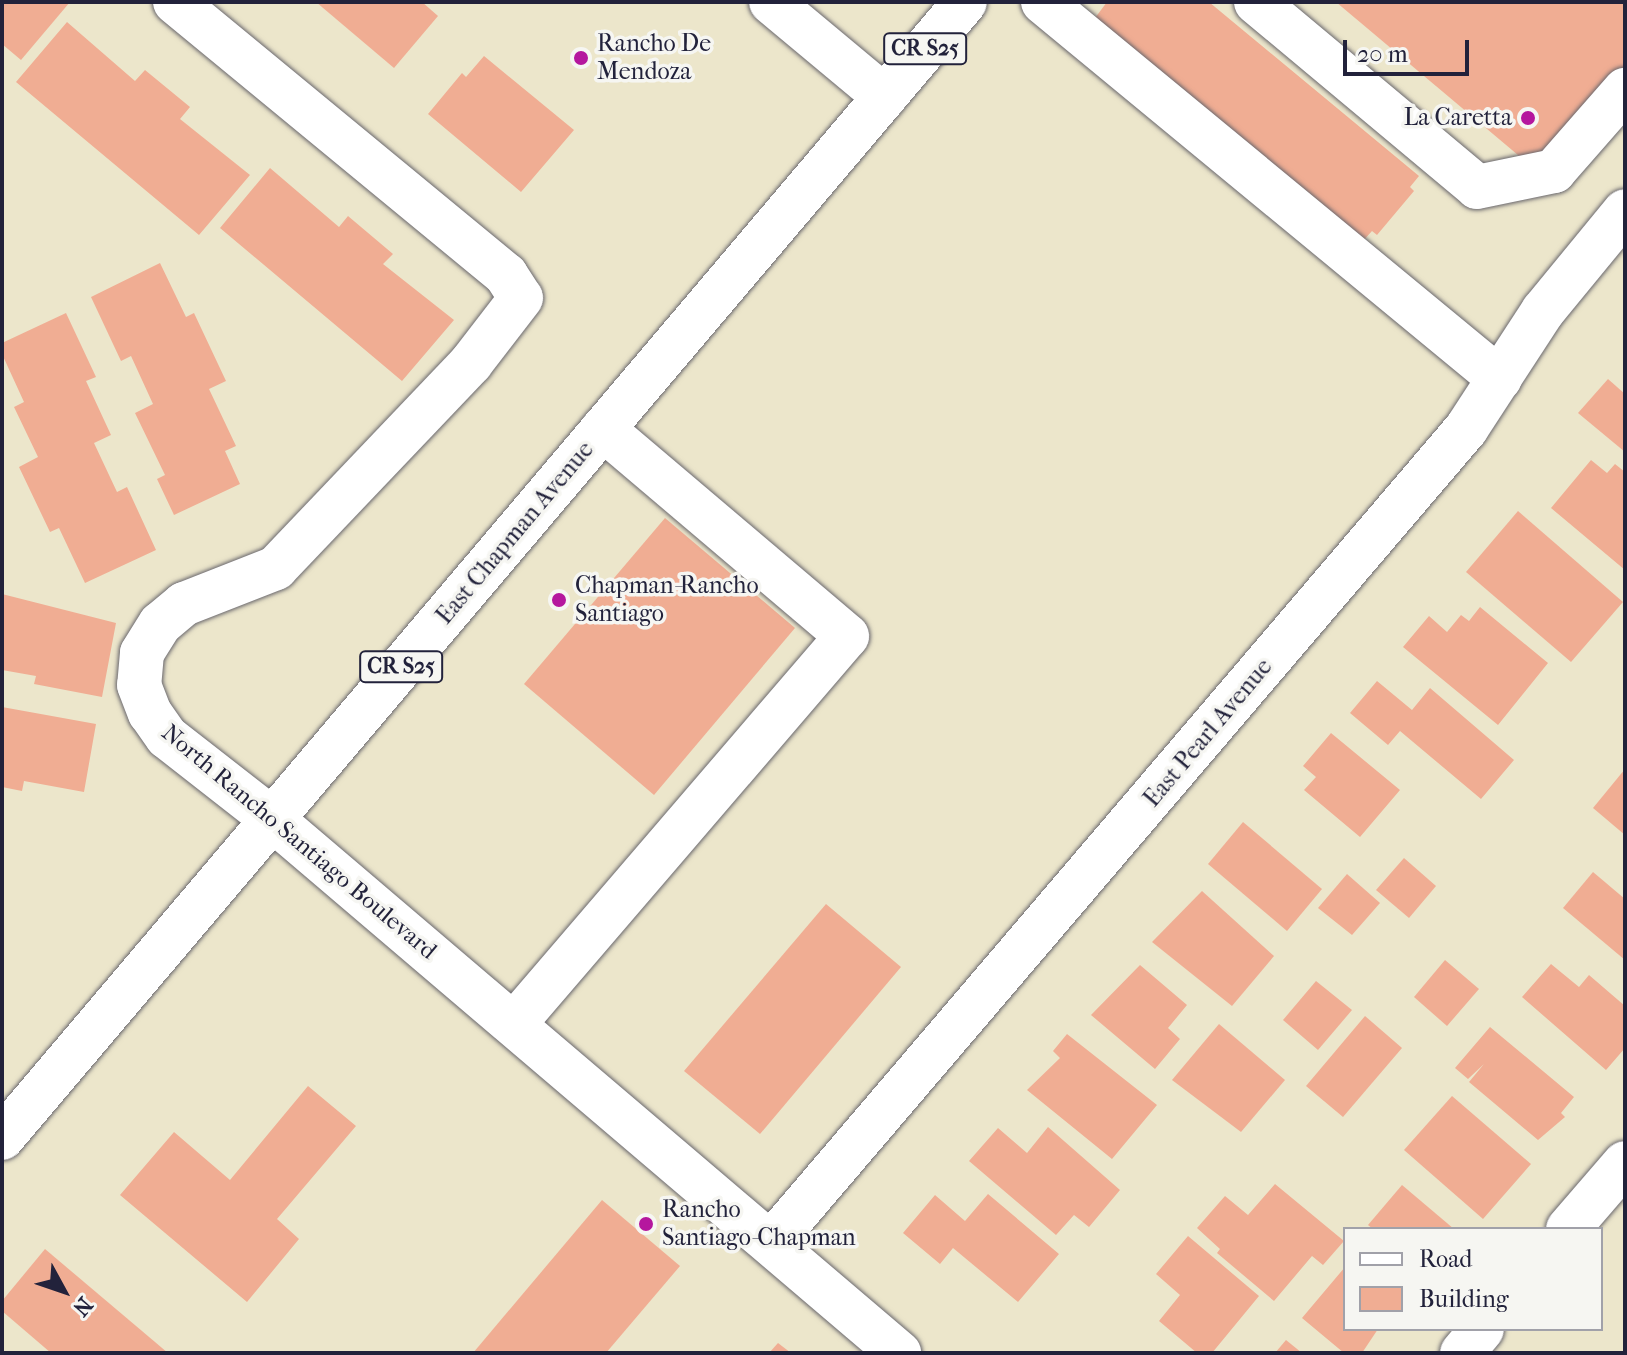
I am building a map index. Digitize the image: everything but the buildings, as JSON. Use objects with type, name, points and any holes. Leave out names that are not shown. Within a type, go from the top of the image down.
[{"type":"street","name":"North Rancho Santiago Boulevard","points":[[175,2],[506,275],[521,298],[471,363],[276,568],[184,604],[160,624],[142,653],[139,685],[167,737],[272,819],[773,1241],[899,1353]]},
{"type":"street","points":[[771,2],[885,97]]},
{"type":"street","name":"East Chapman Avenue","points":[[2,1138],[965,2]]},
{"type":"street","points":[[1043,2],[1500,379]]},
{"type":"street","points":[[1256,2],[1477,187],[1554,171],[1625,90]]},
{"type":"street","name":"East Pearl Avenue","points":[[773,1241],[1466,429],[1543,311],[1625,211]]},
{"type":"street","points":[[514,1024],[847,636],[603,429]]},
{"type":"street","points":[[1570,1227],[1625,1163]]},
{"type":"street","points":[[1462,1353],[1480,1331]]},
{"type":"place","name":"Rancho De Mendoza","points":[[581,58]]},
{"type":"place","name":"La Caretta","points":[[1528,118]]},
{"type":"place","name":"Chapman-Rancho Santiago","points":[[559,600]]},
{"type":"place","name":"Rancho Santiago-Chapman","points":[[646,1224]]}]
